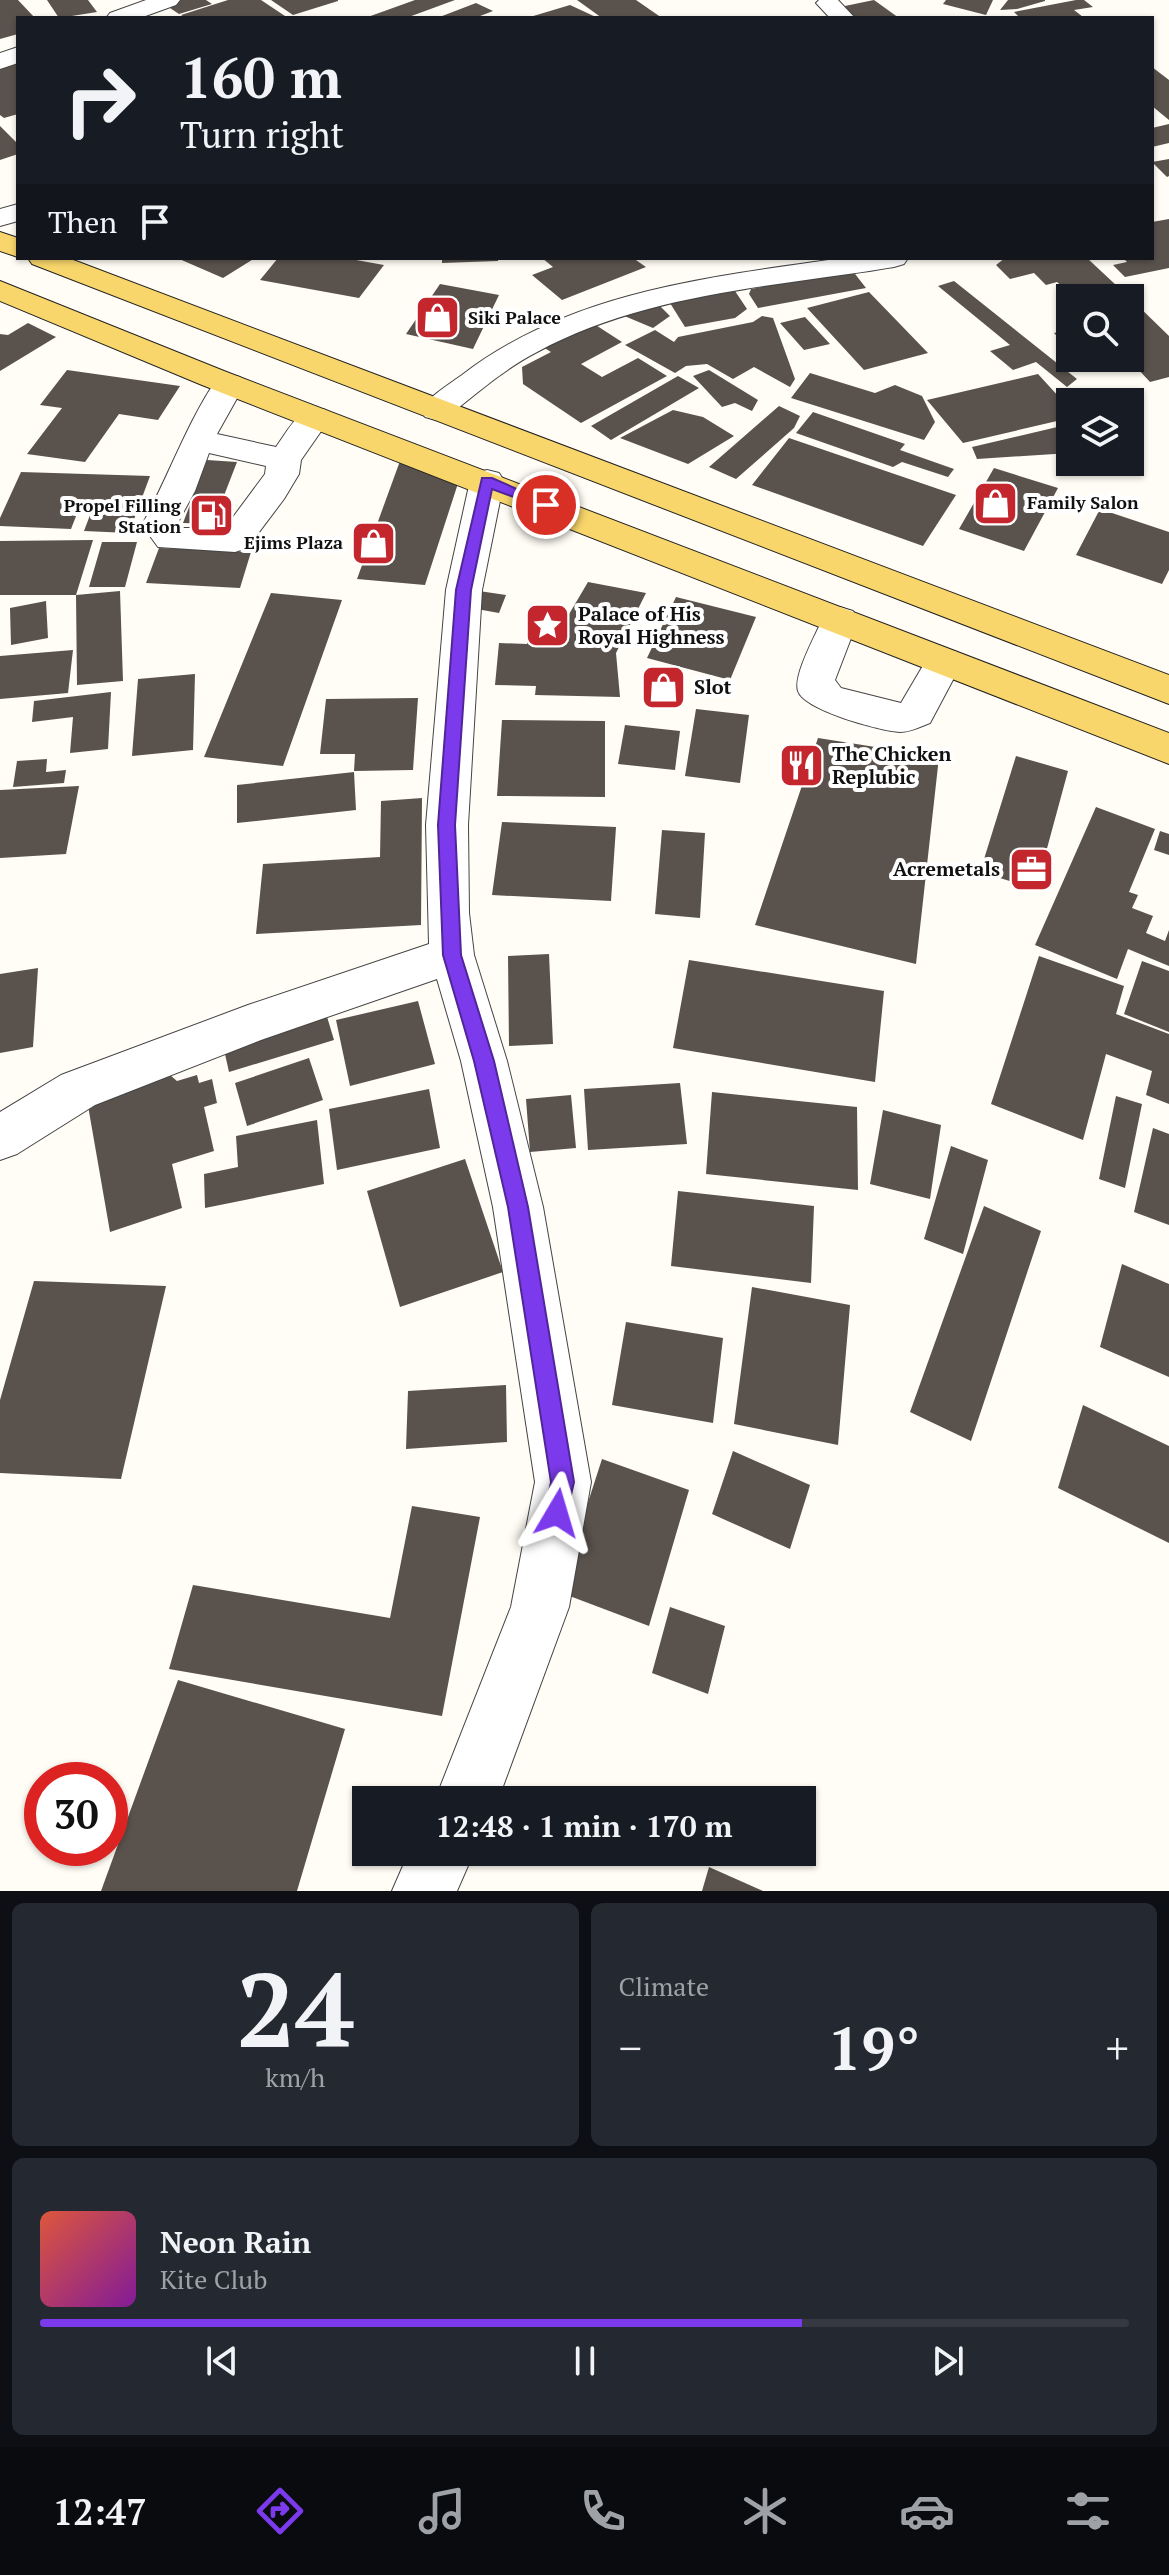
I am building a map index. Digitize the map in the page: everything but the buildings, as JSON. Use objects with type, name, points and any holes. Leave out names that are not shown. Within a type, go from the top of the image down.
[{"type":"main road","points":[[47,260],[1169,690]]},
{"type":"main road","points":[[0,290],[229,384],[487,481],[1169,749]]},
{"type":"street","points":[[124,16],[168,0]]},
{"type":"street","points":[[436,410],[528,344],[631,304],[674,293],[881,260]]},
{"type":"street","points":[[229,384],[197,440],[178,491],[159,525],[170,539],[235,540],[272,491],[282,474],[284,459],[315,417]]},
{"type":"street","points":[[197,440],[284,459]]},
{"type":"street","points":[[472,1786],[540,1607],[563,1482],[557,1430],[518,1207],[484,1061],[452,955],[447,913],[448,810],[464,590],[487,481]]},
{"type":"street","points":[[840,620],[816,680],[817,691],[828,698],[903,718],[916,713],[944,661]]},
{"type":"street","points":[[0,1138],[78,1090],[248,1025],[452,955]]},
{"type":"street","points":[[424,1891],[436,1866]]},
{"type":"place","name":"Siki Palace","points":[[437,318]]},
{"type":"place","name":"Family Salon","points":[[996,503]]},
{"type":"place","name":"Propel Filling Station","points":[[212,516]]},
{"type":"place","name":"Ejims Plaza","points":[[374,543]]},
{"type":"place","name":"Palace of His Royal Highness","points":[[547,625]]},
{"type":"place","name":"Slot","points":[[663,687]]},
{"type":"place","name":"The Chicken Replubic","points":[[801,765]]},
{"type":"place","name":"Acremetals","points":[[1031,869]]},
{"type":"route","points":[[546,505],[487,481],[464,590],[447,825],[447,913],[452,955],[484,1061],[518,1207],[557,1430],[563,1482],[557,1513]]}]
